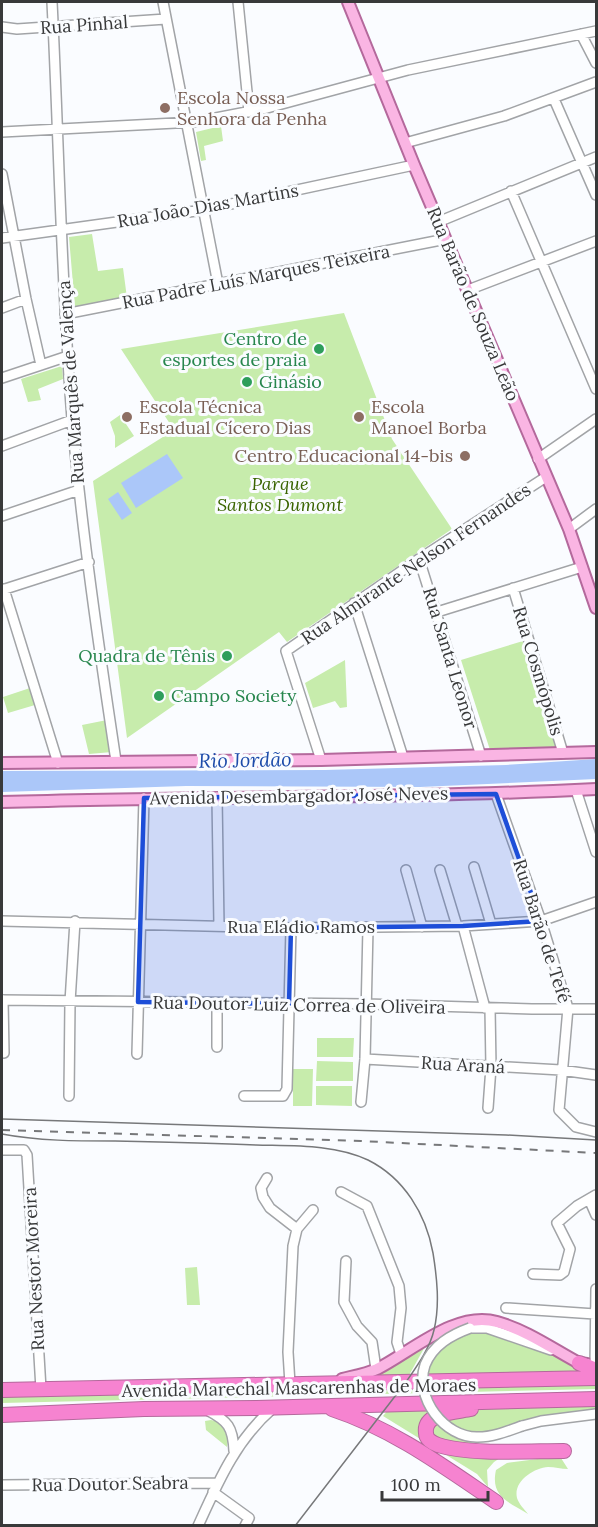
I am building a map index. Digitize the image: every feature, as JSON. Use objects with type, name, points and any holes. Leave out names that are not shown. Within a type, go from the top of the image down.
[{"type":"highway","points":[[579,1363],[596,1370]]},
{"type":"highway","name":"Avenida Marechal Mascarenhas de Moraes","points":[[2,1390],[306,1384],[596,1370]]},
{"type":"highway","name":"Avenida Marechal Mascarenhas de Moraes","points":[[2,1415],[144,1408],[273,1408],[597,1399]]},
{"type":"highway","points":[[510,1401],[441,1414],[426,1425],[426,1434],[429,1440],[448,1447],[477,1450],[564,1451]]},
{"type":"highway","points":[[323,1406],[374,1424],[447,1467],[496,1502]]},
{"type":"main road","name":"Rua Barão de Souza Leão","points":[[348,2],[414,165],[568,529],[597,608]]},
{"type":"main road","name":"Avenida Desembargador José Neves","points":[[2,764],[321,760],[597,752]]},
{"type":"main road","name":"Avenida Desembargador José Neves","points":[[2,802],[496,794],[597,789]]},
{"type":"main road","name":"Avenida Marechal Mascarenhas de Moraes","points":[[306,1384],[362,1375],[459,1323],[483,1319],[517,1329],[559,1353]]},
{"type":"main road","points":[[559,1353],[579,1363]]},
{"type":"street","name":"Rua Marquês de Valença","points":[[52,2],[60,231],[72,420],[79,490],[116,761]]},
{"type":"street","points":[[163,2],[218,284]]},
{"type":"street","points":[[238,2],[249,112]]},
{"type":"street","name":"Rua Pinhal","points":[[2,27],[17,29],[166,19]]},
{"type":"street","points":[[2,132],[186,123],[249,112],[378,76],[597,31]]},
{"type":"street","points":[[581,34],[597,63]]},
{"type":"street","points":[[405,143],[504,116],[597,82]]},
{"type":"street","points":[[554,99],[597,195]]},
{"type":"street","points":[[438,222],[597,157]]},
{"type":"street","name":"Rua João Dias Martins","points":[[2,238],[203,210],[414,165]]},
{"type":"street","points":[[2,174],[41,365]]},
{"type":"street","points":[[511,191],[597,389]]},
{"type":"street","name":"Rua Padre Luís Marques Teixeira","points":[[65,314],[446,239]]},
{"type":"street","points":[[468,290],[597,241]]},
{"type":"street","points":[[2,308],[26,299]]},
{"type":"street","points":[[2,378],[68,356]]},
{"type":"street","points":[[538,459],[597,419]]},
{"type":"street","points":[[2,446],[72,420]]},
{"type":"street","name":"Rua Almirante Nelson Fernandes","points":[[321,760],[286,651],[419,559],[546,477]]},
{"type":"street","points":[[2,516],[79,490]]},
{"type":"street","points":[[568,529],[597,509]]},
{"type":"street","name":"Rua Santa Leonor","points":[[419,559],[481,756]]},
{"type":"street","points":[[58,763],[3,589],[89,562]]},
{"type":"street","points":[[437,612],[582,567]]},
{"type":"street","name":"Rua Cosmópolis","points":[[513,588],[564,753]]},
{"type":"street","points":[[354,603],[403,758]]},
{"type":"street","points":[[576,790],[597,852]]},
{"type":"street","name":"Rua Barão de Tefé","points":[[496,794],[541,921],[568,1008],[561,1070],[559,1106],[561,1114],[576,1126],[597,1132]]},
{"type":"street","points":[[217,797],[219,926]]},
{"type":"street","points":[[137,1053],[144,798]]},
{"type":"street","points":[[474,867],[491,924]]},
{"type":"street","points":[[406,870],[422,927]]},
{"type":"street","points":[[440,870],[488,1008],[491,1067],[488,1108]]},
{"type":"street","name":"Rua Eládio Ramos","points":[[2,921],[291,928],[460,926],[541,921],[597,902]]},
{"type":"street","points":[[69,1096],[70,1002],[75,921]]},
{"type":"street","points":[[244,1096],[283,1096],[285,1093],[291,928]]},
{"type":"street","points":[[362,1102],[368,928]]},
{"type":"street","points":[[2,1000],[4,1053]]},
{"type":"street","name":"Rua Doutor Luiz Correa de Oliveira","points":[[2,1000],[597,1009]]},
{"type":"street","points":[[217,1003],[217,1047]]},
{"type":"street","name":"Rua Araná","points":[[365,1059],[561,1070],[597,1075]]},
{"type":"street","name":"Rua Nestor Moreira","points":[[2,1150],[24,1150],[27,1155],[40,1389]]},
{"type":"street","points":[[267,1178],[261,1188],[266,1203],[297,1229]]},
{"type":"street","points":[[341,1192],[363,1203],[369,1210],[399,1286],[401,1308],[397,1342],[401,1354]]},
{"type":"street","points":[[533,1274],[560,1275],[564,1272],[570,1250],[557,1223],[577,1206],[593,1197],[597,1215]]},
{"type":"street","points":[[290,1384],[289,1332],[293,1246],[297,1229],[313,1210]]},
{"type":"street","points":[[346,1261],[344,1302],[357,1326],[372,1342],[376,1369]]},
{"type":"street","points":[[596,1370],[597,1289]]},
{"type":"street","points":[[506,1308],[596,1310]]},
{"type":"street","points":[[559,1353],[487,1328],[470,1328],[454,1334],[443,1342],[425,1366],[424,1382],[427,1398],[441,1423],[464,1435],[476,1437],[559,1418],[597,1414]]},
{"type":"street","points":[[205,1408],[227,1423],[234,1437],[234,1451]]},
{"type":"street","points":[[198,1526],[234,1451],[257,1422],[273,1408]]},
{"type":"street","name":"Rua Doutor Seabra","points":[[2,1485],[218,1483]]},
{"type":"street","points":[[213,1492],[249,1518],[245,1526]]},
{"type":"highlighted area","points":[[496,794],[541,921],[463,926],[291,928],[289,1004],[138,1002],[144,798]]},
{"type":"green space","points":[[221,126],[223,141],[204,146],[206,160],[201,161],[196,132]]},
{"type":"green space","points":[[92,234],[98,271],[123,268],[127,298],[75,308],[69,237]]},
{"type":"green space","name":"Parque Santos Dumont","points":[[344,313],[392,439],[452,529],[287,642],[279,632],[127,738],[93,481],[174,430],[121,349]]},
{"type":"green space","points":[[62,366],[63,379],[38,389],[41,400],[28,402],[21,379]]},
{"type":"green space","points":[[120,415],[134,436],[115,448],[115,436],[110,422]]},
{"type":"green space","points":[[523,641],[557,746],[556,748],[490,750],[461,660]]},
{"type":"green space","points":[[345,660],[347,707],[340,708],[335,701],[313,708],[305,683]]},
{"type":"green space","points":[[30,688],[35,705],[8,713],[3,697]]},
{"type":"green space","points":[[107,720],[112,752],[89,754],[82,725]]},
{"type":"green space","points":[[317,1038],[354,1038],[353,1057],[317,1057]]},
{"type":"green space","points":[[317,1061],[353,1062],[353,1081],[316,1081]]},
{"type":"green space","points":[[293,1069],[313,1069],[312,1106],[293,1106]]},
{"type":"green space","points":[[316,1086],[352,1086],[352,1106],[316,1105]]},
{"type":"green space","points":[[197,1267],[200,1305],[187,1305],[185,1268]]},
{"type":"green space","points":[[470,1330],[502,1334],[518,1339],[596,1371],[426,1379],[431,1362],[440,1349],[454,1338]]},
{"type":"green space","points":[[427,1343],[408,1377],[370,1376]]},
{"type":"green space","points":[[596,1381],[596,1389],[2,1403],[2,1397]]},
{"type":"green space","points":[[596,1400],[596,1410],[549,1416],[476,1436],[442,1423],[456,1404]]},
{"type":"green space","points":[[429,1408],[431,1411],[423,1434],[503,1456],[487,1470],[488,1487],[477,1474],[383,1416],[388,1410]]},
{"type":"green space","points":[[435,1419],[456,1435],[473,1443],[449,1443],[438,1440],[433,1429]]},
{"type":"green space","points":[[205,1421],[220,1423],[225,1429],[228,1437],[227,1447],[206,1430]]},
{"type":"green space","points":[[561,1458],[568,1469],[542,1468],[526,1476],[518,1486],[517,1498],[528,1514],[498,1493],[496,1470],[507,1463]]},
{"type":"water","points":[[167,454],[183,478],[136,508],[121,483]]},
{"type":"water","points":[[118,492],[132,513],[122,520],[108,499]]},
{"type":"water","name":"Rio Jordão","points":[[596,759],[596,779],[420,787],[186,786],[2,792],[2,771],[325,770],[506,765]]},
{"type":"tram line","points":[[2,1119],[506,1135],[596,1140]]},
{"type":"tram line","points":[[2,1134],[58,1140],[327,1148],[368,1160],[403,1187],[419,1211],[430,1239],[437,1282],[436,1321],[432,1337],[423,1357],[406,1382],[295,1526]]},
{"type":"railway","points":[[2,1130],[361,1141],[596,1153]]},
{"type":"place","name":"Escola Nossa Senhora da Penha","points":[[165,108]]},
{"type":"place","name":"Centro de esportes de praia","points":[[319,349]]},
{"type":"place","name":"Ginásio","points":[[247,382]]},
{"type":"place","name":"Escola Técnica Estadual Cícero Dias","points":[[127,417]]},
{"type":"place","name":"Escola Manoel Borba","points":[[359,417]]},
{"type":"place","name":"Centro Educacional 14-bis","points":[[465,456]]},
{"type":"place","name":"Quadra de Tênis","points":[[227,656]]},
{"type":"place","name":"Campo Society","points":[[159,696]]}]
